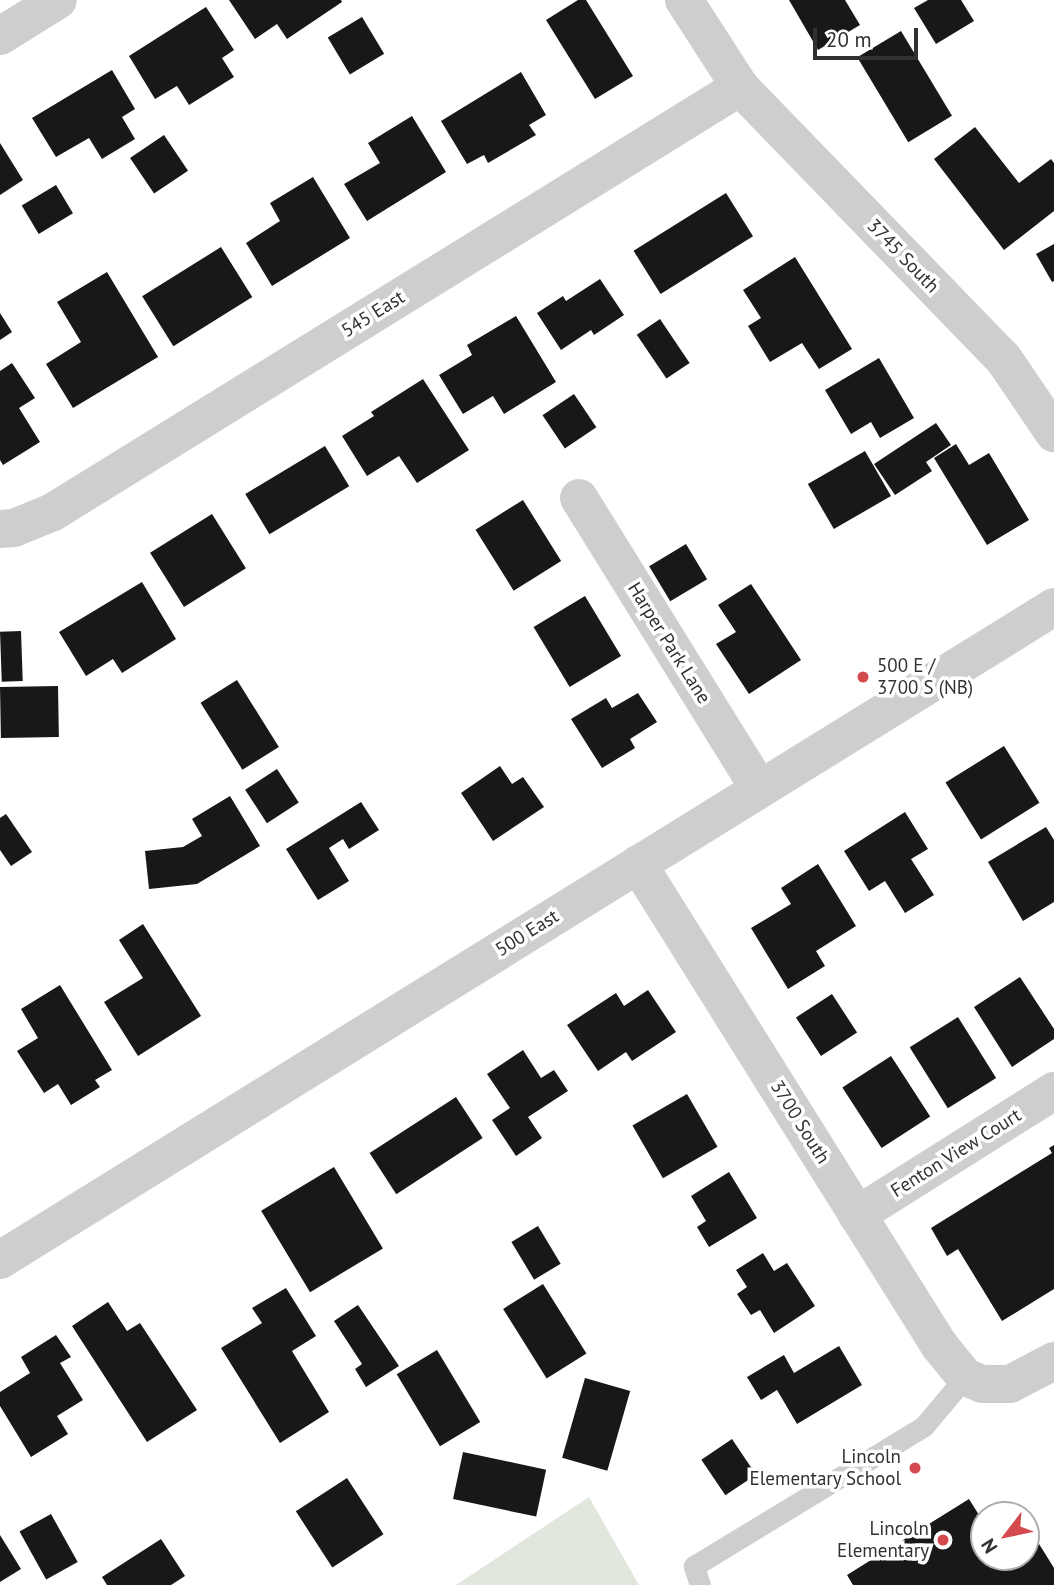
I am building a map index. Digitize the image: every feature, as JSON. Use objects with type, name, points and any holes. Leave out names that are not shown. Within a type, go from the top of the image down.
[{"type":"street","points":[[0,36],[58,0]]},
{"type":"street","name":"3745 South","points":[[684,0],[740,87],[1003,358],[1054,433]]},
{"type":"street","name":"545 East","points":[[0,528],[14,527],[53,512],[740,87]]},
{"type":"street","name":"Harper Park Lane","points":[[579,498],[759,788]]},
{"type":"street","name":"500 East","points":[[0,1260],[1054,607]]},
{"type":"street","name":"3700 South","points":[[638,864],[939,1345],[965,1377]]},
{"type":"street","name":"Fenton View Court","points":[[857,1215],[1054,1091]]},
{"type":"street","points":[[965,1377],[982,1384],[1010,1384],[1054,1361]]},
{"type":"lane","points":[[700,1585],[694,1566],[924,1426],[965,1377]]},
{"type":"shaded area","points":[[589,1497],[639,1585],[456,1585]]},
{"type":"building","points":[[229,0],[342,2],[287,39],[277,24],[255,39]]},
{"type":"building","points":[[578,0],[586,0],[633,76],[595,99],[546,20]]},
{"type":"building","points":[[789,0],[845,0],[860,25],[818,50]]},
{"type":"building","points":[[928,0],[961,0],[974,21],[936,44],[914,8]]},
{"type":"building","points":[[206,7],[234,50],[222,58],[234,77],[189,105],[177,86],[155,99],[129,56]]},
{"type":"building","points":[[362,17],[384,54],[350,74],[328,38]]},
{"type":"building","points":[[901,31],[952,116],[908,142],[857,57]]},
{"type":"building","points":[[112,70],[135,109],[122,117],[135,139],[102,159],[89,138],[56,157],[32,118]]},
{"type":"building","points":[[521,72],[546,115],[529,125],[536,135],[488,163],[484,155],[467,164],[441,121]]},
{"type":"building","points":[[412,116],[446,172],[367,221],[344,184],[380,163],[368,143]]},
{"type":"building","points":[[975,127],[1019,183],[1051,159],[1054,163],[1054,211],[1004,250],[934,159]]},
{"type":"building","points":[[164,135],[188,171],[154,194],[130,158]]},
{"type":"building","points":[[0,143],[23,180],[0,195]]},
{"type":"building","points":[[313,177],[350,238],[272,286],[246,243],[280,221],[270,203]]},
{"type":"building","points":[[56,185],[73,213],[39,234],[22,206]]},
{"type":"building","points":[[726,193],[753,236],[661,294],[634,251]]},
{"type":"building","points":[[1054,244],[1054,281],[1052,282],[1036,254]]},
{"type":"building","points":[[221,247],[252,297],[173,346],[142,296]]},
{"type":"building","points":[[795,257],[852,349],[819,369],[802,343],[770,362],[748,326],[761,318],[743,290]]},
{"type":"building","points":[[107,272],[158,357],[73,408],[46,364],[81,342],[57,302]]},
{"type":"building","points":[[600,279],[624,315],[594,335],[591,330],[561,350],[537,313],[563,296],[566,301]]},
{"type":"building","points":[[0,313],[12,332],[0,340]]},
{"type":"building","points":[[516,316],[556,382],[504,414],[493,396],[463,414],[439,375],[472,355],[467,345]]},
{"type":"building","points":[[660,319],[690,363],[666,379],[637,335]]},
{"type":"building","points":[[879,358],[914,418],[880,438],[871,422],[851,434],[825,390]]},
{"type":"building","points":[[12,363],[35,398],[19,408],[40,442],[3,465],[0,460],[0,371]]},
{"type":"building","points":[[423,379],[469,450],[417,483],[399,456],[367,476],[342,436],[374,416],[371,412]]},
{"type":"building","points":[[574,394],[596,427],[565,448],[542,415]]},
{"type":"building","points":[[936,423],[951,445],[926,462],[932,471],[895,495],[874,464]]},
{"type":"building","points":[[956,444],[969,465],[989,453],[1029,520],[987,545],[934,458]]},
{"type":"building","points":[[325,446],[349,486],[269,534],[245,494]]},
{"type":"building","points":[[865,451],[891,496],[834,529],[808,484]]},
{"type":"building","points":[[523,500],[561,561],[514,591],[476,530]]},
{"type":"building","points":[[212,514],[246,568],[184,607],[150,553]]},
{"type":"building","points":[[686,544],[707,579],[670,601],[649,566]]},
{"type":"building","points":[[142,582],[176,639],[122,673],[113,659],[86,676],[59,632]]},
{"type":"building","points":[[751,584],[801,660],[749,694],[716,644],[736,632],[718,605]]},
{"type":"building","points":[[585,596],[621,656],[570,687],[534,627]]},
{"type":"building","points":[[21,631],[23,681],[2,682],[0,632]]},
{"type":"building","points":[[237,680],[279,747],[242,770],[201,703]]},
{"type":"building","points":[[58,686],[59,737],[1,738],[0,687]]},
{"type":"building","points":[[638,693],[657,722],[630,739],[635,748],[602,768],[571,719],[606,698],[612,708]]},
{"type":"building","points":[[1004,746],[1040,803],[981,839],[945,783]]},
{"type":"building","points":[[500,766],[512,784],[523,777],[544,807],[493,841],[461,793]]},
{"type":"building","points":[[277,769],[299,803],[267,823],[245,790]]},
{"type":"building","points":[[230,796],[260,846],[197,884],[149,889],[145,851],[183,847],[202,836],[192,819]]},
{"type":"building","points":[[361,802],[379,830],[349,849],[343,839],[329,848],[349,881],[318,900],[286,849]]},
{"type":"building","points":[[905,812],[928,849],[911,859],[934,895],[905,913],[885,881],[869,891],[844,851]]},
{"type":"building","points":[[6,814],[32,852],[11,866],[0,850],[0,818]]},
{"type":"building","points":[[1046,827],[1054,840],[1054,902],[1023,921],[988,862]]},
{"type":"building","points":[[818,864],[856,926],[816,951],[825,966],[788,989],[751,928],[791,904],[781,888]]},
{"type":"building","points":[[143,924],[201,1016],[138,1056],[104,1002],[143,978],[119,940]]},
{"type":"building","points":[[1020,977],[1054,1029],[1054,1039],[1012,1067],[974,1007]]},
{"type":"building","points":[[60,985],[112,1070],[95,1080],[100,1087],[71,1105],[58,1084],[44,1093],[17,1051],[38,1038],[21,1009]]},
{"type":"building","points":[[648,990],[676,1032],[632,1061],[626,1052],[598,1071],[567,1025],[616,993],[624,1006]]},
{"type":"building","points":[[832,994],[857,1033],[821,1056],[796,1017]]},
{"type":"building","points":[[958,1017],[996,1078],[948,1108],[910,1047]]},
{"type":"building","points":[[523,1050],[541,1078],[554,1070],[568,1091],[528,1117],[542,1138],[516,1156],[492,1120],[510,1108],[487,1074]]},
{"type":"building","points":[[891,1056],[930,1116],[882,1148],[842,1088]]},
{"type":"building","points":[[687,1094],[718,1147],[663,1178],[632,1126]]},
{"type":"building","points":[[456,1097],[483,1138],[396,1194],[370,1153]]},
{"type":"building","points":[[1054,1145],[1054,1289],[1002,1321],[958,1249],[947,1256],[931,1228],[1052,1153],[1049,1148]]},
{"type":"building","points":[[334,1167],[383,1248],[310,1292],[261,1211]]},
{"type":"building","points":[[729,1172],[757,1218],[709,1247],[697,1227],[706,1221],[691,1196]]},
{"type":"building","points":[[538,1226],[561,1264],[534,1280],[511,1242]]},
{"type":"building","points":[[763,1253],[774,1271],[787,1263],[815,1306],[774,1333],[760,1310],[751,1315],[737,1294],[747,1287],[736,1270]]},
{"type":"building","points":[[543,1284],[586,1354],[547,1378],[503,1309]]},
{"type":"building","points":[[286,1288],[316,1336],[292,1351],[329,1412],[280,1443],[221,1348],[262,1323],[252,1308]]},
{"type":"building","points":[[108,1302],[127,1331],[140,1323],[197,1410],[147,1442],[72,1326]]},
{"type":"building","points":[[358,1305],[399,1366],[366,1387],[355,1369],[362,1364],[334,1321]]},
{"type":"building","points":[[56,1335],[71,1357],[60,1363],[83,1400],[57,1416],[68,1434],[31,1457],[0,1406],[0,1392],[30,1373],[21,1357]]},
{"type":"building","points":[[839,1346],[862,1385],[797,1424],[777,1390],[761,1400],[747,1377],[784,1355],[794,1373]]},
{"type":"building","points":[[437,1350],[480,1422],[440,1446],[397,1374]]},
{"type":"building","points":[[585,1378],[630,1391],[607,1471],[562,1458]]},
{"type":"building","points":[[732,1439],[756,1475],[725,1495],[701,1460]]},
{"type":"building","points":[[463,1452],[546,1470],[536,1517],[453,1499]]},
{"type":"building","points":[[347,1478],[383,1534],[332,1567],[296,1511]]},
{"type":"building","name":"Lincoln Elementary","points":[[969,1499],[970,1571],[1040,1571],[1040,1546],[1054,1568],[1054,1585],[853,1585],[847,1575]]},
{"type":"building","points":[[51,1514],[78,1562],[46,1580],[20,1531]]},
{"type":"building","points":[[0,1535],[21,1569],[0,1582]]},
{"type":"building","points":[[161,1539],[185,1576],[171,1585],[107,1585],[102,1577]]},
{"type":"place","name":"500 E / 3700 S (NB)","points":[[863,677]]},
{"type":"place","name":"Lincoln Elementary School","points":[[915,1468]]},
{"type":"place","name":"Lincoln Elementary","points":[[943,1540]]}]
